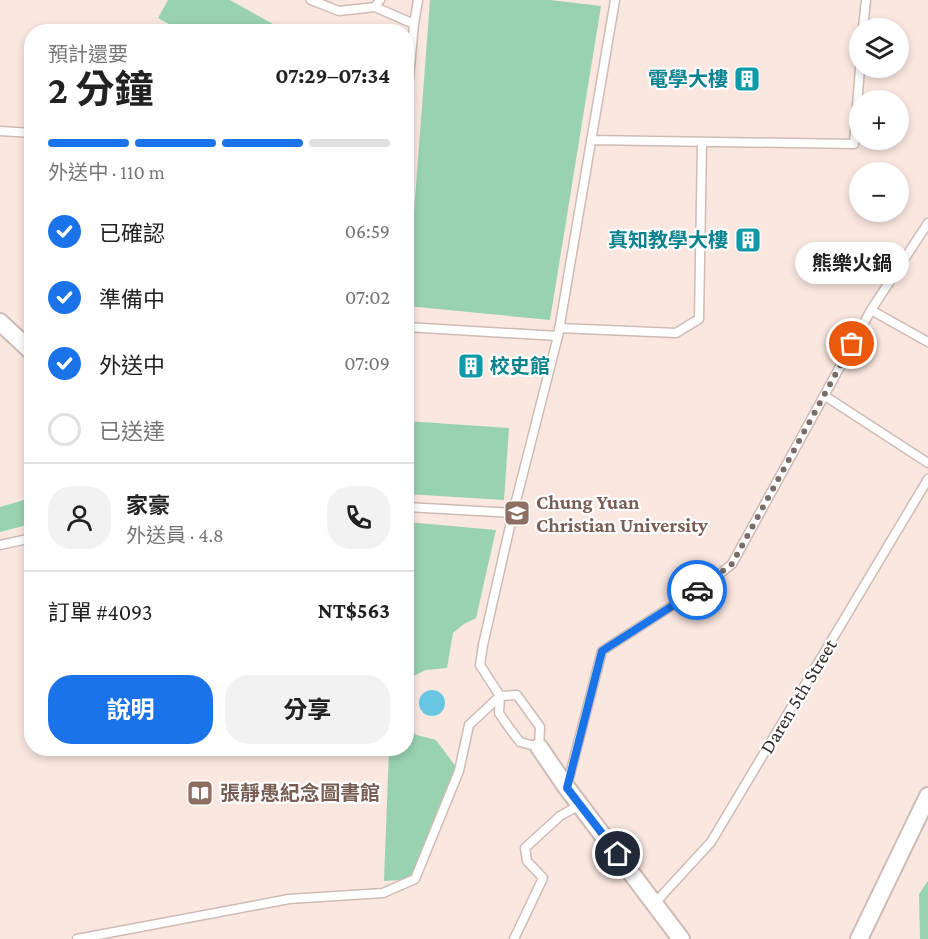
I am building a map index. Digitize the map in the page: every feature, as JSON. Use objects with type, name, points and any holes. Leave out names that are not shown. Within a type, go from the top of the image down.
[{"type":"street","points":[[0,322],[24,344]]},
{"type":"street","points":[[539,747],[567,788],[681,939]]},
{"type":"street","points":[[859,939],[928,796]]},
{"type":"lane","points":[[317,1],[339,11],[378,4],[414,24],[418,0]]},
{"type":"lane","points":[[77,939],[289,899],[383,893],[415,879],[459,771],[469,725],[500,696],[517,696],[540,727],[539,747],[520,742],[510,729],[499,713],[500,696],[480,666],[513,513],[559,332],[615,0]]},
{"type":"lane","points":[[864,18],[866,0]]},
{"type":"lane","points":[[591,140],[854,144],[859,78]]},
{"type":"lane","points":[[0,131],[24,132]]},
{"type":"lane","points":[[414,327],[676,333],[699,319],[702,142]]},
{"type":"lane","points":[[567,788],[602,651],[712,580],[732,564],[871,310],[927,225]]},
{"type":"lane","points":[[871,310],[928,342]]},
{"type":"lane","points":[[825,396],[928,463]]},
{"type":"lane","name":"Daren 5th Street","points":[[654,903],[711,842],[928,479]]},
{"type":"lane","points":[[414,507],[513,513]]},
{"type":"lane","points":[[0,545],[24,540]]},
{"type":"lane","points":[[514,939],[543,878],[527,861],[525,848],[560,816],[580,805]]},
{"type":"green space","points":[[168,0],[230,0],[273,24],[169,24],[158,18]]},
{"type":"green space","points":[[430,0],[550,0],[601,6],[550,320],[414,307],[414,213]]},
{"type":"green space","points":[[414,422],[509,428],[504,500],[414,494]]},
{"type":"green space","points":[[24,500],[24,526],[0,532],[0,507]]},
{"type":"green space","points":[[414,523],[496,530],[476,618],[453,633],[447,668],[426,670],[414,676]]},
{"type":"green space","points":[[414,733],[436,740],[459,771],[415,879],[384,881],[389,756],[414,756]]},
{"type":"green space","points":[[928,881],[928,939],[920,939],[919,894]]},
{"type":"water","points":[[432,690],[441,694],[445,703],[441,712],[432,716],[423,712],[419,703],[423,694]]},
{"type":"way so far","points":[[697,590],[732,564],[852,344]]},
{"type":"place","name":"電學大樓","points":[[747,79]]},
{"type":"place","name":"真知教學大樓","points":[[748,240]]},
{"type":"place","name":"熊樂火鍋","points":[[852,344]]},
{"type":"place","name":"校史館","points":[[471,366]]},
{"type":"place","name":"Chung Yuan Christian University","points":[[517,513]]},
{"type":"place","name":"張靜愚紀念圖書館","points":[[200,793]]},
{"type":"route","points":[[618,854],[567,788],[602,651],[697,590]]}]
